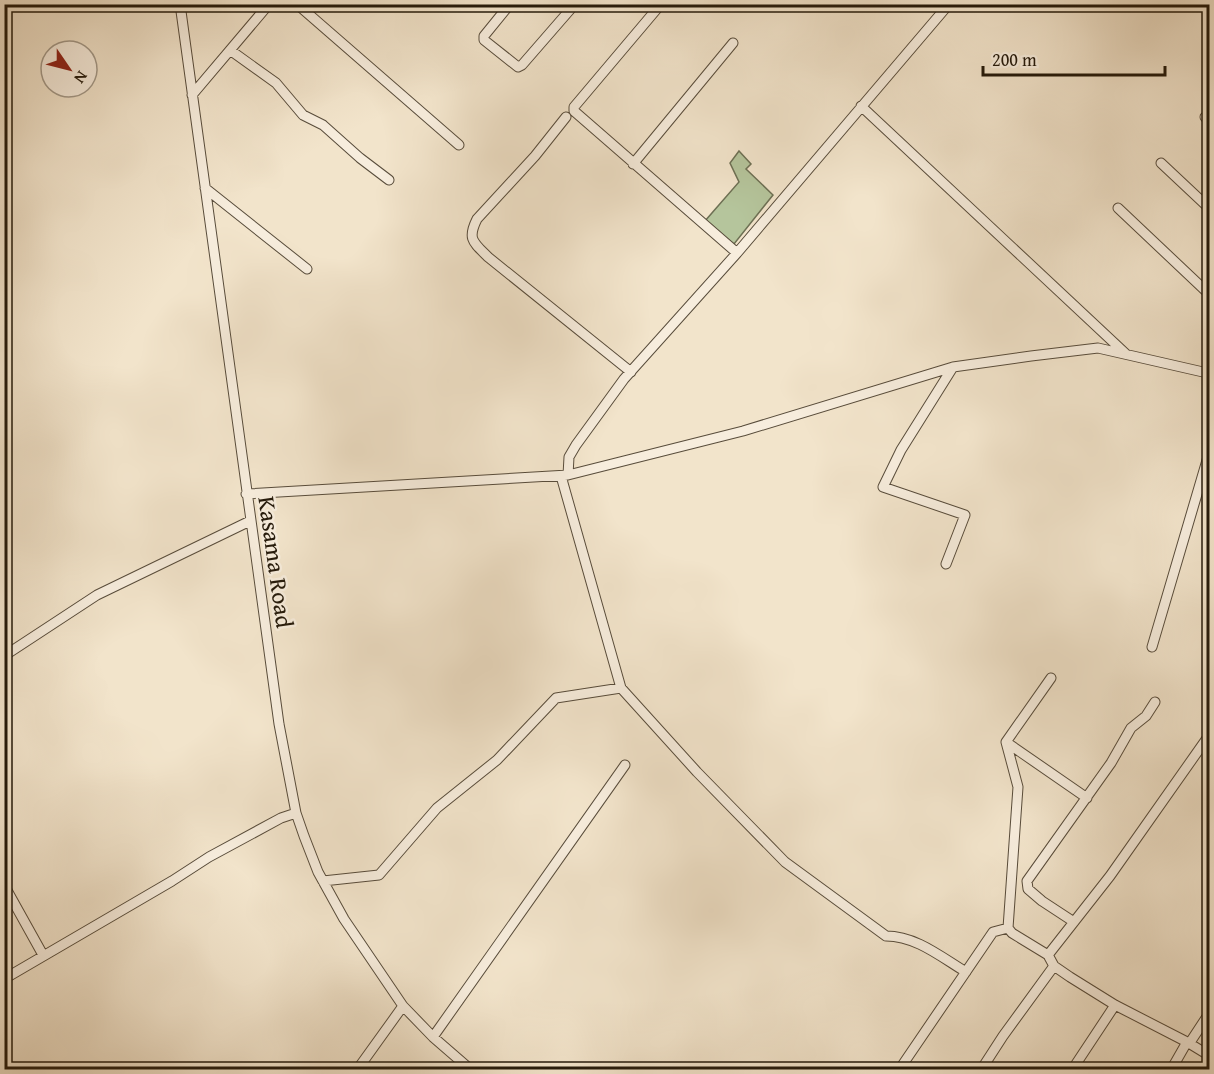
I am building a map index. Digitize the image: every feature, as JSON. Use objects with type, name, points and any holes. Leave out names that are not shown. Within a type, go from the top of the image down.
[{"type":"street","name":"Kasama Road","points":[[180,4],[246,494],[279,724],[296,813],[323,880],[344,919],[403,1006],[433,1037],[471,1070]]},
{"type":"street","points":[[192,95],[269,4]]},
{"type":"street","points":[[297,4],[459,145]]},
{"type":"street","points":[[510,4],[484,36],[484,40],[518,67],[574,4]]},
{"type":"street","points":[[661,4],[574,107],[577,115],[737,252]]},
{"type":"street","points":[[949,4],[631,372],[569,457],[565,476],[621,688],[697,772],[785,862],[886,936],[900,936],[919,943],[966,972]]},
{"type":"street","points":[[633,164],[733,43]]},
{"type":"street","points":[[230,50],[276,83],[303,115],[323,124],[360,158],[389,180]]},
{"type":"street","points":[[861,106],[1126,354]]},
{"type":"street","points":[[566,117],[535,156],[477,219],[471,231],[473,242],[488,257],[631,372]]},
{"type":"street","points":[[1161,163],[1209,209]]},
{"type":"street","points":[[205,188],[307,269]]},
{"type":"street","points":[[1118,208],[1209,296]]},
{"type":"street","points":[[1098,348],[1103,332]]},
{"type":"street","points":[[246,494],[565,476],[743,430],[953,367],[1098,348],[1203,372],[1209,371]]},
{"type":"street","points":[[946,564],[965,515],[883,487],[901,450],[953,367]]},
{"type":"street","points":[[1152,647],[1209,450]]},
{"type":"street","points":[[4,656],[97,595],[250,521]]},
{"type":"street","points":[[1006,742],[1051,678]]},
{"type":"street","points":[[323,880],[379,875],[437,808],[497,760],[556,698],[621,688]]},
{"type":"street","points":[[1074,922],[1028,889],[1027,881],[1111,763],[1131,728],[1146,716],[1155,702]]},
{"type":"street","points":[[1048,955],[1110,876],[1209,734]]},
{"type":"street","points":[[1006,742],[1087,798]]},
{"type":"street","points":[[1006,742],[1018,787],[1008,928],[1012,933],[1048,955],[1054,966],[1115,1005],[1209,1056]]},
{"type":"street","points":[[433,1037],[625,765]]},
{"type":"street","points":[[4,979],[209,857],[281,818],[296,813]]},
{"type":"street","points":[[4,885],[43,955]]},
{"type":"street","points":[[899,1070],[993,932],[1008,928]]},
{"type":"street","points":[[981,1070],[1054,966]]},
{"type":"street","points":[[1072,1070],[1115,1005]]},
{"type":"street","points":[[357,1070],[403,1006]]},
{"type":"street","points":[[1171,1070],[1209,1012]]},
{"type":"green space","points":[[739,151],[751,164],[746,169],[773,195],[734,244],[705,221],[739,182],[730,163]]}]
